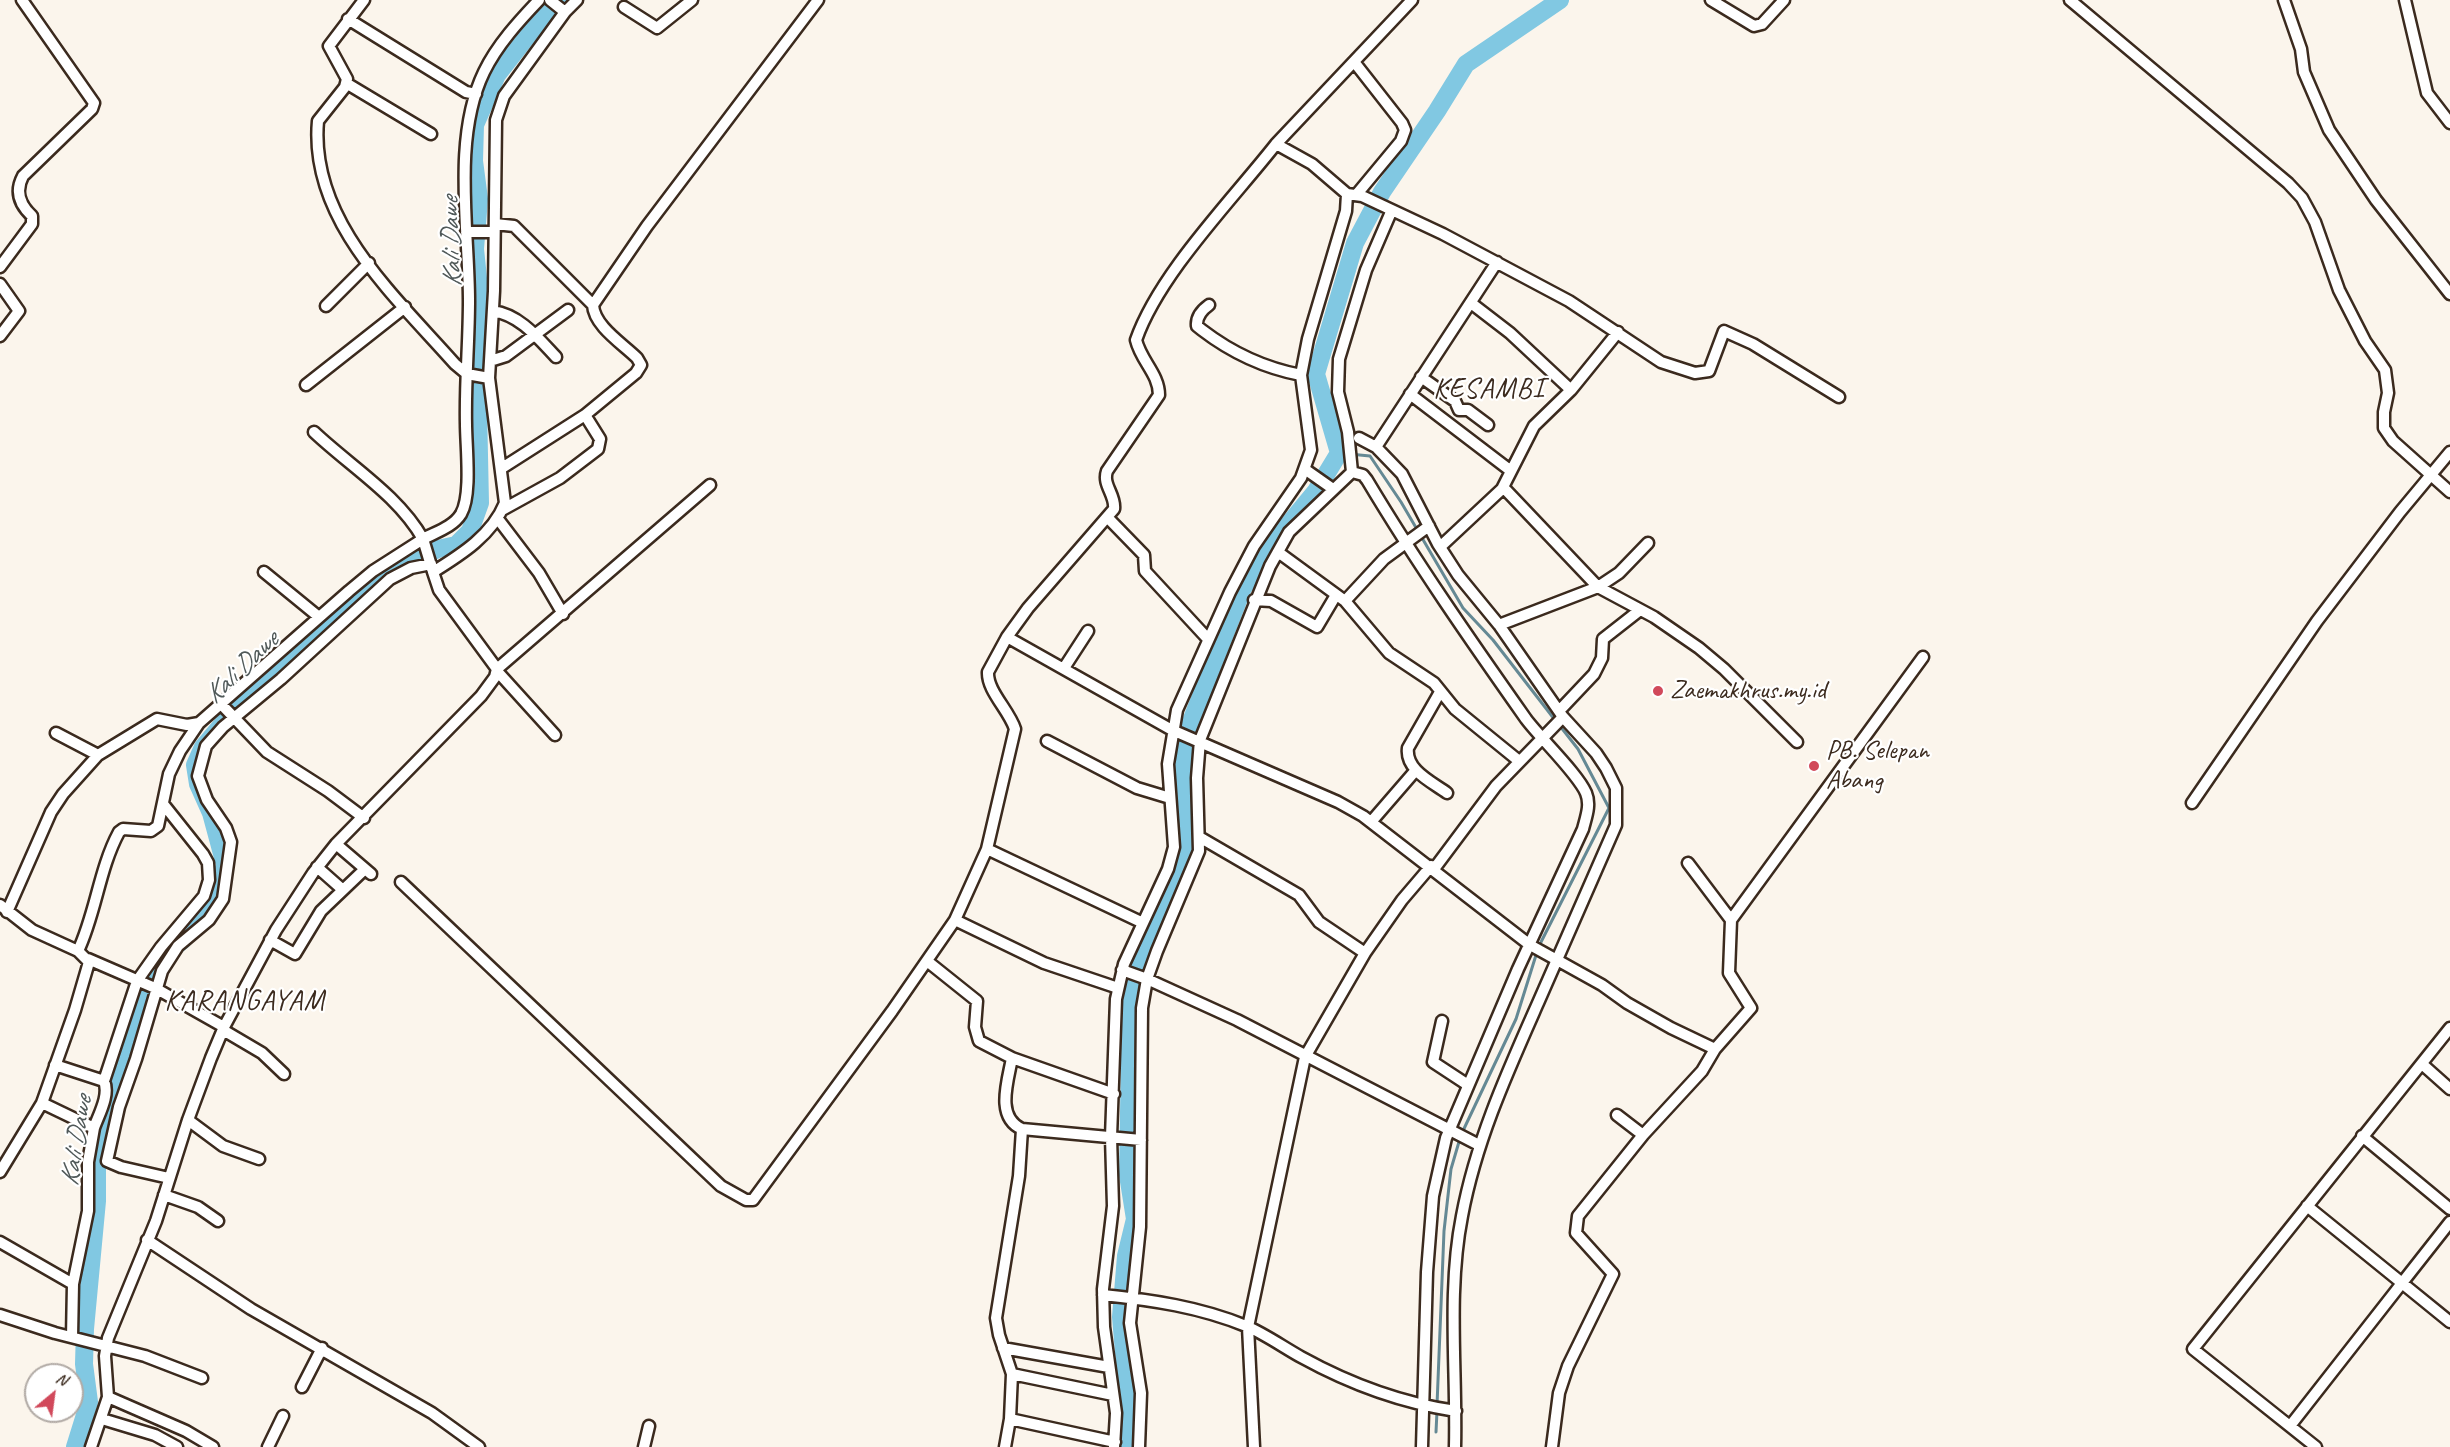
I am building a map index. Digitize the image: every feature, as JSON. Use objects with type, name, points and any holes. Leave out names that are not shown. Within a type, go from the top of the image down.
[{"type":"street","points":[[0,267],[32,224],[32,216],[21,203],[17,189],[23,176],[92,109],[94,103],[22,0]]},
{"type":"street","points":[[364,0],[329,46],[335,62],[345,75],[346,83],[318,121],[321,176],[338,218],[369,264],[405,307],[477,376]]},
{"type":"street","points":[[538,0],[492,57],[476,94],[470,117],[467,149],[470,232],[469,301],[477,376],[506,491],[500,514],[563,614]]},
{"type":"street","points":[[550,0],[565,12]]},
{"type":"street","points":[[490,361],[496,120],[504,96],[565,12],[577,0]]},
{"type":"street","points":[[624,7],[657,28],[692,0]]},
{"type":"street","points":[[502,468],[585,415],[636,373],[641,365],[637,358],[600,322],[593,313],[593,305],[646,226],[818,0]]},
{"type":"street","points":[[401,882],[721,1186],[746,1200],[753,1200],[955,920],[987,849],[1015,729],[1011,716],[988,678],[988,672],[1007,637],[1028,608],[1108,518],[1115,503],[1107,487],[1107,471],[1159,395],[1154,374],[1143,359],[1136,340],[1141,326],[1176,269],[1276,144],[1355,63],[1412,0]]},
{"type":"street","points":[[1711,0],[1754,26],[1762,24],[1784,0]]},
{"type":"street","points":[[2070,0],[2288,183],[2302,198],[2315,222],[2348,309],[2385,370],[2388,393],[2384,412],[2384,428],[2393,441],[2450,492]]},
{"type":"street","points":[[2284,0],[2301,49],[2304,72],[2329,130],[2376,200],[2450,294]]},
{"type":"street","points":[[2405,0],[2427,93],[2450,123]]},
{"type":"street","points":[[348,20],[466,92],[476,94]]},
{"type":"street","points":[[1010,1419],[1114,1445],[1107,1295],[1113,1206],[1115,1027],[1118,988],[1141,922],[1168,869],[1174,847],[1168,764],[1177,710],[1207,638],[1254,546],[1310,472],[1311,450],[1301,375],[1308,339],[1346,211],[1355,195],[1401,141],[1405,130],[1355,63]]},
{"type":"street","points":[[346,83],[431,134]]},
{"type":"street","points":[[1276,144],[1312,164],[1355,195],[1497,262],[1569,301],[1661,362],[1702,374],[1709,371],[1724,331],[1753,344],[1839,397]]},
{"type":"street","points":[[1352,470],[1338,392],[1339,359],[1387,209]]},
{"type":"street","points":[[470,232],[514,226],[593,305]]},
{"type":"street","points":[[1376,447],[1497,262]]},
{"type":"street","points":[[326,306],[369,264]]},
{"type":"street","points":[[0,284],[19,312],[0,336]]},
{"type":"street","points":[[1471,303],[1510,333],[1571,390]]},
{"type":"street","points":[[1209,305],[1199,314],[1196,321],[1202,330],[1245,358],[1277,370],[1301,375]]},
{"type":"street","points":[[306,385],[405,307]]},
{"type":"street","points":[[145,984],[162,971],[178,946],[208,920],[223,899],[231,842],[226,828],[207,800],[198,776],[206,746],[223,727],[229,712],[319,617],[373,571],[453,523],[461,513],[465,501],[477,376],[490,361],[506,356],[536,336],[568,310]]},
{"type":"street","points":[[493,311],[509,315],[536,336],[556,357]]},
{"type":"street","points":[[1440,546],[1489,504],[1503,487],[1534,426],[1571,390],[1618,332]]},
{"type":"street","points":[[1421,377],[1455,401],[1459,410],[1468,411],[1488,425]]},
{"type":"street","points":[[1410,394],[1511,471]]},
{"type":"street","points":[[284,1074],[262,1053],[224,1028],[145,984],[88,959],[78,951],[32,930],[4,908],[51,812],[98,755],[157,719],[187,725],[229,712],[390,579],[411,568],[431,565],[476,543],[500,514],[560,478],[598,449],[600,439],[585,415]]},
{"type":"street","points":[[314,432],[384,491],[415,525],[424,542],[439,590],[497,670],[555,735]]},
{"type":"street","points":[[1359,438],[1376,447],[1402,474],[1426,527],[1458,575],[1499,625],[1560,717],[1596,753],[1606,768],[1616,788],[1618,804],[1616,825],[1554,957],[1477,1144],[1461,1218],[1456,1276],[1451,1410],[1455,1447]]},
{"type":"street","points":[[2192,803],[2317,621],[2400,512],[2450,452]]},
{"type":"street","points":[[1139,1447],[1141,1393],[1130,1323],[1130,1298],[1139,1247],[1137,1139],[1145,978],[1199,851],[1201,838],[1197,778],[1198,739],[1254,600],[1278,552],[1301,518],[1331,487],[1352,470]]},
{"type":"street","points":[[1352,470],[1367,480],[1406,541],[1543,738],[1587,794],[1588,809],[1583,829],[1468,1085],[1451,1132],[1433,1196],[1422,1447]]},
{"type":"street","points":[[1310,472],[1331,487]]},
{"type":"street","points":[[91,1447],[108,1397],[101,1345],[147,1240],[188,1120],[224,1028],[270,940],[317,867],[336,844],[364,818],[481,696],[491,684],[497,670],[710,485]]},
{"type":"street","points":[[1503,487],[1598,586],[1676,630],[1708,655],[1797,742]]},
{"type":"street","points":[[1108,518],[1144,555],[1145,571],[1207,638]]},
{"type":"street","points":[[1254,600],[1271,601],[1317,627],[1340,598],[1384,559],[1426,527]]},
{"type":"street","points":[[1499,625],[1598,586],[1619,573],[1648,543]]},
{"type":"street","points":[[1278,552],[1340,598],[1389,653],[1424,675],[1455,709],[1519,761]]},
{"type":"street","points":[[264,572],[319,617]]},
{"type":"street","points":[[1254,1447],[1248,1327],[1305,1057],[1365,953],[1402,900],[1433,868],[1490,793],[1543,738],[1594,674],[1602,658],[1603,639],[1640,610]]},
{"type":"street","points":[[1064,668],[1088,631]]},
{"type":"street","points":[[1007,637],[1175,731],[1198,739],[1338,802],[1371,822],[1531,945],[1641,1011],[1715,1049]]},
{"type":"street","points":[[1552,1447],[1559,1393],[1568,1366],[1613,1274],[1576,1233],[1578,1216],[1643,1135],[1702,1071],[1715,1049],[1751,1008],[1728,973],[1731,920],[1923,657]]},
{"type":"street","points":[[1440,692],[1408,748],[1408,759],[1416,770],[1447,793]]},
{"type":"street","points":[[229,712],[267,752],[328,791],[364,818]]},
{"type":"street","points":[[78,951],[92,917],[119,832],[123,829],[144,832],[155,829],[164,805],[169,774],[180,751],[199,723]]},
{"type":"street","points":[[56,733],[98,755]]},
{"type":"street","points":[[1047,741],[1137,788],[1170,798]]},
{"type":"street","points":[[1371,822],[1416,770]]},
{"type":"street","points":[[75,1337],[73,1284],[88,1211],[88,1162],[94,1128],[105,1097],[104,1081],[161,947],[204,896],[208,880],[208,863],[203,854],[164,805]]},
{"type":"street","points":[[1201,838],[1299,895],[1319,922],[1365,953]]},
{"type":"street","points":[[270,940],[295,954],[321,911],[368,871],[336,844]]},
{"type":"street","points":[[987,849],[1141,922]]},
{"type":"street","points":[[1688,863],[1731,920]]},
{"type":"street","points":[[317,867],[343,890]]},
{"type":"street","points":[[955,920],[1044,963],[1118,988]]},
{"type":"street","points":[[0,1172],[42,1103],[88,971],[88,959]]},
{"type":"street","points":[[927,961],[977,1001],[975,1027],[979,1041],[1012,1058],[1114,1094]]},
{"type":"street","points":[[1125,971],[1237,1020],[1477,1144]]},
{"type":"street","points":[[145,984],[144,1036],[119,1107],[107,1161],[121,1167],[169,1178]]},
{"type":"street","points":[[1442,1021],[1433,1062],[1468,1085]]},
{"type":"street","points":[[2316,1447],[2193,1349],[2450,1028]]},
{"type":"street","points":[[1012,1058],[1006,1115],[1012,1124],[1022,1129],[1137,1139]]},
{"type":"street","points":[[2421,1064],[2450,1089]]},
{"type":"street","points":[[55,1065],[104,1081]]},
{"type":"street","points":[[42,1103],[94,1128]]},
{"type":"street","points":[[1617,1115],[1643,1135]]},
{"type":"street","points":[[188,1120],[224,1146],[259,1159]]},
{"type":"street","points":[[1005,1447],[1010,1419],[1012,1374],[996,1318],[1019,1176],[1022,1129]]},
{"type":"street","points":[[2362,1136],[2450,1209]]},
{"type":"street","points":[[164,1195],[198,1207],[218,1221]]},
{"type":"street","points":[[2307,1206],[2450,1322]]},
{"type":"street","points":[[2290,1426],[2450,1222]]},
{"type":"street","points":[[147,1240],[251,1309],[432,1413],[479,1447]]},
{"type":"street","points":[[0,1242],[73,1284]]},
{"type":"street","points":[[1107,1295],[1194,1309],[1248,1327],[1334,1375],[1424,1406],[1451,1410]]},
{"type":"street","points":[[0,1315],[161,1361],[202,1378]]},
{"type":"street","points":[[302,1386],[322,1348]]},
{"type":"street","points":[[1003,1348],[1109,1367]]},
{"type":"street","points":[[1012,1374],[1113,1395]]},
{"type":"street","points":[[108,1397],[186,1431],[213,1447]]},
{"type":"street","points":[[268,1447],[283,1416]]},
{"type":"street","points":[[102,1419],[146,1432],[177,1447]]},
{"type":"street","points":[[644,1447],[649,1426]]},
{"type":"waterway","name":"Kali Dawe","points":[[75,1447],[89,1402],[84,1364],[85,1329],[97,1201],[97,1158],[104,1119],[123,1062],[143,985],[158,960],[182,941],[208,912],[225,865],[211,813],[198,784],[195,765],[203,747],[235,709],[356,596],[384,573],[438,549],[456,545],[470,531],[480,503],[477,360],[481,307],[475,249],[479,199],[474,161],[475,125],[497,75],[537,24],[560,0]]},
{"type":"waterway","points":[[1124,1447],[1128,1400],[1121,1317],[1126,1256],[1135,1219],[1128,1175],[1130,1050],[1126,1005],[1141,956],[1182,875],[1186,846],[1183,742],[1243,588],[1278,537],[1316,491],[1339,453],[1316,374],[1355,243],[1382,192],[1466,64],[1560,0]]},
{"type":"waterway","points":[[1339,453],[1370,456],[1401,502],[1463,608],[1493,640],[1555,720]]},
{"type":"waterway","points":[[1539,946],[1609,808],[1578,749],[1560,726]]},
{"type":"waterway","points":[[1437,1405],[1444,1231],[1451,1169],[1461,1135],[1516,1019],[1537,952]]},
{"type":"waterway","points":[[1436,1432],[1437,1411]]},
{"type":"place","name":"Zaemakhrus.my.id","points":[[1658,691]]},
{"type":"place","name":"PB. Selepan Abang","points":[[1814,766]]},
{"type":"district","name":"KESAMBI","points":[[1489,390]]},
{"type":"district","name":"KARANGAYAM","points":[[245,1002]]}]
